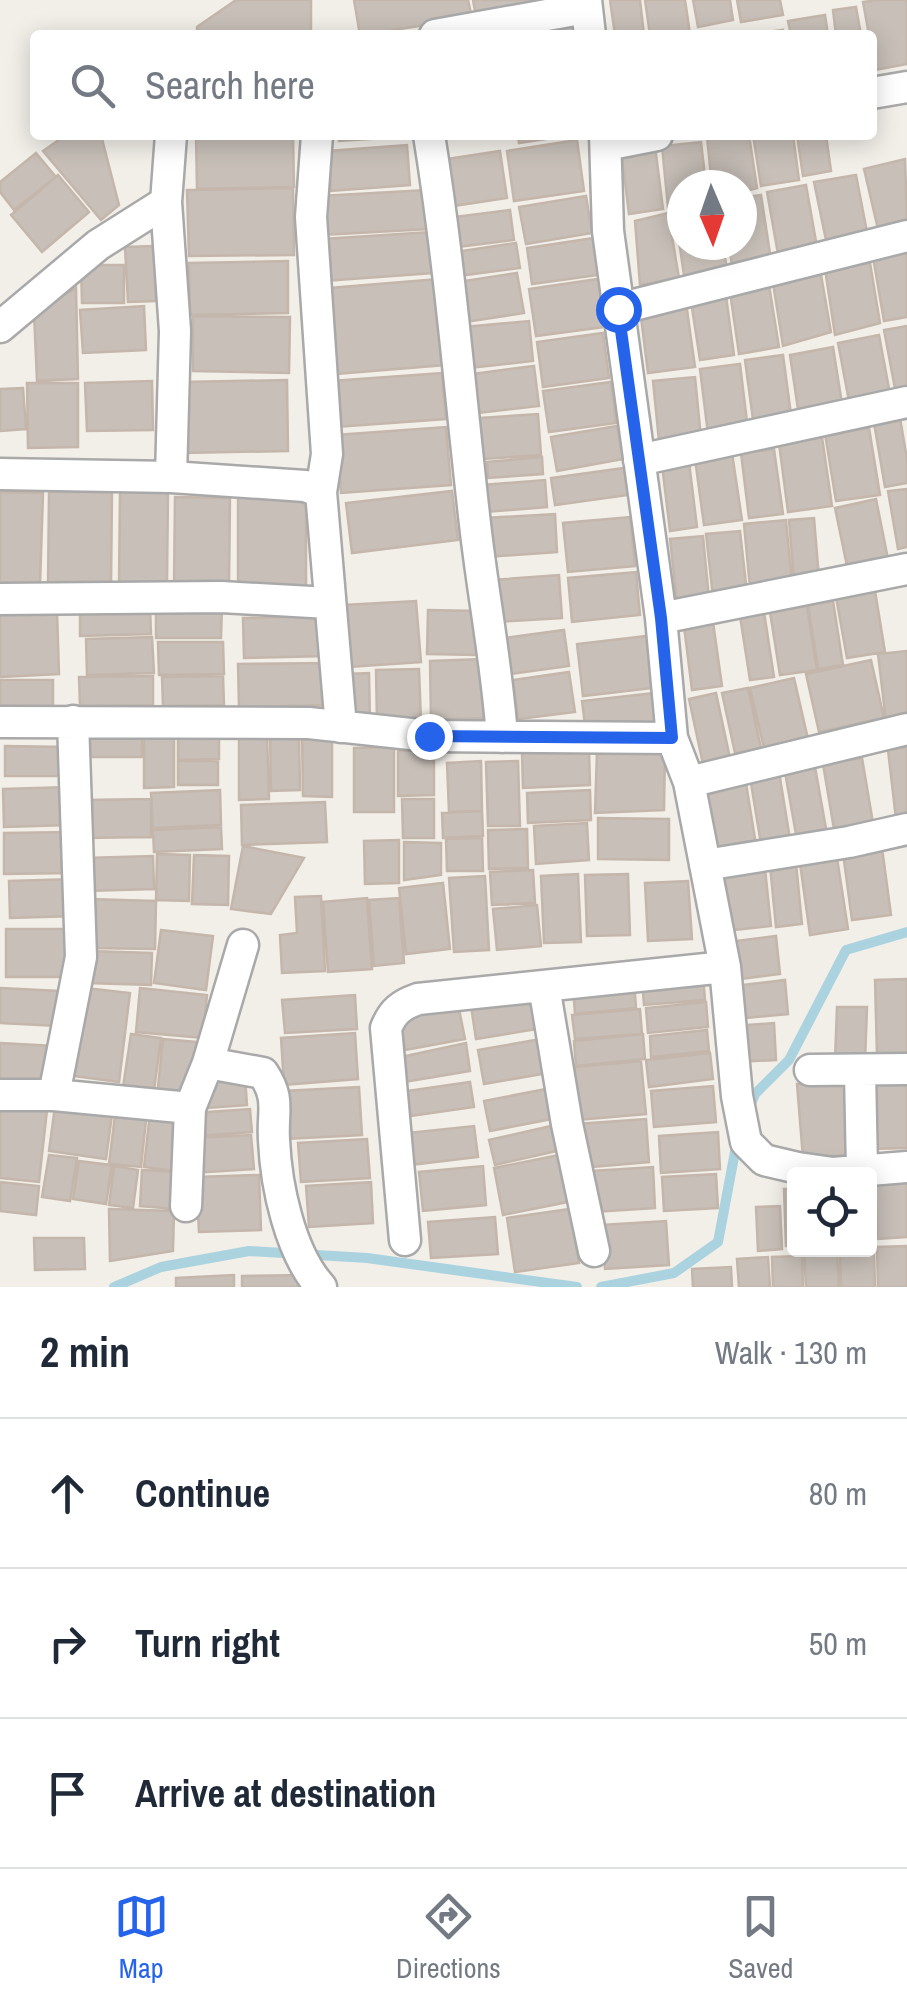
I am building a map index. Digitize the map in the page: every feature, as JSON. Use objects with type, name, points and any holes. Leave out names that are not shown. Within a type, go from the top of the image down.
[{"type":"street","points":[[471,30],[587,14]]},
{"type":"street","points":[[877,92],[907,86]]},
{"type":"street","points":[[171,140],[166,202],[175,331],[172,477]]},
{"type":"street","points":[[318,140],[311,216],[327,454],[321,492],[341,727]]},
{"type":"street","points":[[430,140],[446,242],[476,530],[498,667],[502,737]]},
{"type":"street","points":[[606,140],[608,231],[661,618],[672,738],[689,782],[725,967],[740,1116],[746,1142],[764,1160],[801,1167]]},
{"type":"street","points":[[0,326],[98,245],[166,202]]},
{"type":"street","points":[[618,309],[907,236]]},
{"type":"street","points":[[639,460],[907,402]]},
{"type":"street","points":[[0,474],[172,477],[305,486],[321,492]]},
{"type":"street","points":[[661,618],[907,569]]},
{"type":"street","points":[[0,599],[222,597],[330,603]]},
{"type":"street","points":[[54,1095],[82,957],[73,720]]},
{"type":"street","points":[[0,722],[309,723],[429,736],[672,738]]},
{"type":"street","points":[[689,782],[907,729]]},
{"type":"street","points":[[705,864],[907,829]]},
{"type":"street","points":[[186,1206],[190,1108],[243,945]]},
{"type":"street","points":[[405,1240],[386,1028],[391,1015],[404,1004],[418,1000],[725,967]]},
{"type":"street","points":[[544,986],[594,1252]]},
{"type":"street","points":[[208,1062],[262,1073],[270,1085],[276,1101],[274,1141],[292,1241],[317,1283]]},
{"type":"street","points":[[810,1070],[907,1069]]},
{"type":"street","points":[[860,1071],[862,1167]]},
{"type":"street","points":[[0,1095],[54,1095],[190,1108]]},
{"type":"street","points":[[877,1169],[907,1167]]},
{"type":"building","points":[[236,0],[311,0],[311,30],[197,27]]},
{"type":"building","points":[[354,0],[468,0],[472,18],[393,30],[359,30]]},
{"type":"building","points":[[473,0],[566,0],[475,11]]},
{"type":"building","points":[[610,0],[640,0],[643,30],[614,30]]},
{"type":"building","points":[[645,0],[685,0],[689,30],[649,30]]},
{"type":"building","points":[[693,0],[730,0],[733,20],[698,27]]},
{"type":"building","points":[[737,0],[780,0],[783,15],[741,22]]},
{"type":"building","points":[[907,0],[907,64],[877,70],[877,30],[868,30],[863,2]]},
{"type":"building","points":[[856,7],[860,30],[835,30],[833,10]]},
{"type":"building","points":[[825,15],[827,30],[790,30],[788,21]]},
{"type":"building","points":[[575,23],[576,30],[534,30]]},
{"type":"building","points":[[59,140],[102,140],[119,205],[101,220],[43,151]]},
{"type":"building","points":[[196,140],[293,140],[294,187],[197,189]]},
{"type":"building","points":[[577,140],[584,191],[514,201],[507,151]]},
{"type":"building","points":[[707,140],[750,140],[754,170],[710,170]]},
{"type":"building","points":[[754,140],[794,140],[799,180],[761,186]]},
{"type":"building","points":[[798,140],[827,140],[831,171],[803,176]]},
{"type":"building","points":[[701,142],[704,170],[667,170],[667,197],[662,146]]},
{"type":"building","points":[[407,145],[410,185],[331,191],[328,151]]},
{"type":"building","points":[[655,146],[663,209],[629,214],[621,150]]},
{"type":"building","points":[[500,151],[507,198],[447,207],[440,160]]},
{"type":"building","points":[[36,153],[56,177],[14,210],[0,192],[0,182]]},
{"type":"building","points":[[905,159],[907,222],[878,229],[864,169]]},
{"type":"building","points":[[58,175],[89,212],[42,252],[11,215]]},
{"type":"building","points":[[856,175],[867,232],[826,240],[814,182]]},
{"type":"building","points":[[806,185],[817,247],[778,254],[767,192]]},
{"type":"building","points":[[293,188],[294,255],[189,256],[187,190]]},
{"type":"building","points":[[426,190],[429,229],[323,235],[321,196]]},
{"type":"building","points":[[761,195],[771,260],[732,266],[731,260],[757,260],[757,196]]},
{"type":"building","points":[[586,196],[592,233],[526,244],[519,207]]},
{"type":"building","points":[[510,210],[514,240],[457,247],[454,217]]},
{"type":"building","points":[[667,213],[667,260],[676,260],[679,278],[640,285],[635,221]]},
{"type":"building","points":[[430,232],[433,273],[325,281],[323,239]]},
{"type":"building","points":[[594,238],[598,275],[532,284],[527,248]]},
{"type":"building","points":[[516,243],[520,268],[458,276],[455,252]]},
{"type":"building","points":[[153,246],[156,301],[128,302],[125,247]]},
{"type":"building","points":[[907,251],[907,317],[884,321],[873,257]]},
{"type":"building","points":[[682,260],[726,260],[727,269],[684,275]]},
{"type":"building","points":[[288,261],[288,313],[190,315],[189,263]]},
{"type":"building","points":[[870,263],[880,323],[835,335],[825,269]]},
{"type":"building","points":[[81,265],[124,265],[124,303],[82,303]]},
{"type":"building","points":[[517,273],[524,313],[465,322],[458,282]]},
{"type":"building","points":[[821,275],[831,332],[783,346],[773,283]]},
{"type":"building","points":[[438,279],[445,365],[337,374],[330,288]]},
{"type":"building","points":[[598,279],[605,327],[536,336],[529,289]]},
{"type":"building","points":[[769,285],[779,347],[739,354],[730,292]]},
{"type":"building","points":[[76,288],[78,379],[37,381],[34,313]]},
{"type":"building","points":[[726,296],[734,355],[700,360],[691,301]]},
{"type":"building","points":[[686,303],[695,367],[648,373],[640,309]]},
{"type":"building","points":[[144,306],[146,350],[83,353],[80,310]]},
{"type":"building","points":[[193,316],[290,317],[289,373],[193,371]]},
{"type":"building","points":[[529,321],[533,361],[468,368],[464,327]]},
{"type":"building","points":[[907,326],[907,392],[896,394],[884,330]]},
{"type":"building","points":[[603,333],[609,378],[543,387],[537,342]]},
{"type":"building","points":[[879,335],[890,394],[849,401],[838,343]]},
{"type":"building","points":[[833,347],[843,410],[799,416],[790,355]]},
{"type":"building","points":[[783,355],[792,422],[754,427],[745,360]]},
{"type":"building","points":[[740,364],[748,430],[708,434],[700,369]]},
{"type":"building","points":[[534,366],[539,406],[477,413],[472,374]]},
{"type":"building","points":[[442,373],[446,419],[336,427],[332,381]]},
{"type":"building","points":[[695,377],[701,438],[659,441],[653,381]]},
{"type":"building","points":[[287,380],[288,451],[183,453],[182,382]]},
{"type":"building","points":[[152,381],[153,430],[87,431],[85,383]]},
{"type":"building","points":[[611,382],[616,423],[549,432],[543,391]]},
{"type":"building","points":[[27,383],[78,383],[78,447],[28,448]]},
{"type":"building","points":[[23,388],[26,429],[0,431],[0,389]]},
{"type":"building","points":[[538,414],[541,455],[483,459],[480,418]]},
{"type":"building","points":[[900,418],[907,483],[885,487],[874,423]]},
{"type":"building","points":[[617,426],[623,459],[557,471],[551,437]]},
{"type":"building","points":[[446,427],[451,485],[341,493],[336,435]]},
{"type":"building","points":[[869,428],[880,495],[836,501],[825,434]]},
{"type":"building","points":[[822,437],[832,506],[788,512],[779,443]]},
{"type":"building","points":[[774,449],[783,514],[749,518],[741,453]]},
{"type":"building","points":[[732,453],[742,520],[704,525],[695,459]]},
{"type":"building","points":[[542,457],[543,474],[488,478],[487,462]]},
{"type":"building","points":[[689,462],[697,527],[670,531],[662,465]]},
{"type":"building","points":[[624,468],[628,495],[555,505],[551,478]]},
{"type":"building","points":[[545,480],[547,507],[486,512],[483,485]]},
{"type":"building","points":[[907,489],[907,547],[898,549],[888,491]]},
{"type":"building","points":[[120,491],[168,491],[167,583],[119,583]]},
{"type":"building","points":[[452,491],[458,540],[352,553],[346,503]]},
{"type":"building","points":[[0,492],[43,493],[40,585],[0,584]]},
{"type":"building","points":[[49,492],[112,492],[111,588],[48,587]]},
{"type":"building","points":[[175,497],[230,498],[229,587],[174,586]]},
{"type":"building","points":[[238,497],[306,497],[306,589],[238,588]]},
{"type":"building","points":[[876,499],[888,559],[847,566],[835,508]]},
{"type":"building","points":[[555,514],[557,552],[487,557],[485,518]]},
{"type":"building","points":[[630,517],[635,566],[568,572],[563,523]]},
{"type":"building","points":[[814,518],[819,578],[794,580],[789,520]]},
{"type":"building","points":[[786,520],[792,584],[750,588],[744,524]]},
{"type":"building","points":[[740,531],[747,593],[713,597],[706,534]]},
{"type":"building","points":[[703,536],[709,599],[677,603],[670,539]]},
{"type":"building","points":[[636,572],[640,615],[572,622],[568,578]]},
{"type":"building","points":[[559,575],[562,618],[496,622],[493,580]]},
{"type":"building","points":[[875,591],[885,652],[847,658],[836,597]]},
{"type":"building","points":[[416,601],[421,662],[349,667],[344,605]]},
{"type":"building","points":[[833,601],[843,665],[818,669],[808,605]]},
{"type":"building","points":[[156,606],[222,606],[221,638],[156,638]]},
{"type":"building","points":[[807,606],[817,670],[780,675],[770,612]]},
{"type":"building","points":[[150,607],[151,634],[80,636],[80,608]]},
{"type":"building","points":[[428,610],[478,611],[477,655],[427,654]]},
{"type":"building","points":[[57,611],[59,674],[0,677],[0,613]]},
{"type":"building","points":[[764,612],[774,677],[750,680],[740,616]]},
{"type":"building","points":[[327,616],[328,656],[244,658],[243,618]]},
{"type":"building","points":[[713,622],[722,686],[692,690],[684,626]]},
{"type":"building","points":[[564,630],[569,666],[510,674],[505,638]]},
{"type":"building","points":[[647,636],[653,688],[583,696],[577,644]]},
{"type":"building","points":[[152,637],[154,673],[87,675],[86,639]]},
{"type":"building","points":[[158,642],[223,642],[224,674],[159,675]]},
{"type":"building","points":[[907,651],[907,719],[886,721],[878,654]]},
{"type":"building","points":[[482,659],[484,718],[431,720],[430,661]]},
{"type":"building","points":[[871,660],[884,718],[819,732],[806,674]]},
{"type":"building","points":[[330,663],[331,705],[239,707],[238,664]]},
{"type":"building","points":[[419,669],[421,722],[377,723],[376,670]]},
{"type":"building","points":[[569,672],[575,712],[518,719],[513,680]]},
{"type":"building","points":[[369,673],[370,723],[347,724],[345,674]]},
{"type":"building","points":[[153,676],[153,705],[80,706],[79,677]]},
{"type":"building","points":[[223,676],[224,705],[163,706],[162,677]]},
{"type":"building","points":[[794,678],[808,739],[764,748],[750,688]]},
{"type":"building","points":[[0,680],[53,680],[53,707],[0,706]]},
{"type":"building","points":[[748,688],[761,748],[735,753],[722,693]]},
{"type":"building","points":[[655,693],[658,725],[586,733],[582,701]]},
{"type":"building","points":[[716,693],[730,758],[703,764],[689,699]]},
{"type":"building","points":[[174,729],[174,787],[144,788],[144,730]]},
{"type":"building","points":[[80,730],[142,730],[142,757],[80,757]]},
{"type":"building","points":[[219,731],[219,759],[178,760],[178,732]]},
{"type":"building","points":[[299,733],[300,790],[271,791],[270,734]]},
{"type":"building","points":[[267,734],[269,799],[239,800],[239,735]]},
{"type":"building","points":[[302,734],[332,734],[332,797],[303,796]]},
{"type":"building","points":[[5,746],[69,747],[69,776],[5,776]]},
{"type":"building","points":[[394,747],[394,812],[354,812],[354,748]]},
{"type":"building","points":[[907,747],[907,818],[896,819],[888,750]]},
{"type":"building","points":[[434,750],[434,795],[398,796],[398,751]]},
{"type":"building","points":[[589,750],[590,785],[523,788],[522,753]]},
{"type":"building","points":[[597,750],[665,751],[664,810],[595,813]]},
{"type":"building","points":[[862,758],[873,823],[834,829],[823,764]]},
{"type":"building","points":[[178,761],[218,761],[218,785],[178,785]]},
{"type":"building","points":[[481,761],[482,811],[449,812],[447,763]]},
{"type":"building","points":[[518,761],[520,826],[488,826],[486,762]]},
{"type":"building","points":[[815,767],[827,834],[797,840],[785,772]]},
{"type":"building","points":[[779,772],[790,839],[761,844],[750,777]]},
{"type":"building","points":[[745,777],[756,845],[716,852],[704,784]]},
{"type":"building","points":[[69,787],[70,825],[4,827],[3,789]]},
{"type":"building","points":[[220,790],[221,825],[153,828],[151,793]]},
{"type":"building","points":[[590,790],[591,820],[528,823],[527,793]]},
{"type":"building","points":[[151,799],[151,837],[84,838],[83,800]]},
{"type":"building","points":[[402,799],[434,799],[434,838],[403,838]]},
{"type":"building","points":[[325,802],[327,842],[242,845],[241,805]]},
{"type":"building","points":[[482,811],[483,836],[443,838],[442,813]]},
{"type":"building","points":[[598,818],[669,819],[669,860],[598,859]]},
{"type":"building","points":[[587,823],[589,860],[536,864],[534,826]]},
{"type":"building","points":[[221,827],[222,849],[154,852],[153,830]]},
{"type":"building","points":[[527,829],[528,868],[489,869],[488,830]]},
{"type":"building","points":[[72,832],[73,873],[4,874],[4,833]]},
{"type":"building","points":[[482,838],[483,871],[447,871],[446,839]]},
{"type":"building","points":[[399,840],[399,883],[365,884],[364,841]]},
{"type":"building","points":[[404,842],[441,843],[441,875],[404,880]]},
{"type":"building","points":[[243,846],[304,858],[271,914],[231,909]]},
{"type":"building","points":[[882,848],[891,915],[852,920],[843,853]]},
{"type":"building","points":[[157,854],[190,855],[189,901],[156,900]]},
{"type":"building","points":[[194,855],[229,856],[228,905],[192,904]]},
{"type":"building","points":[[153,856],[154,889],[87,891],[85,858]]},
{"type":"building","points":[[837,858],[848,929],[810,935],[800,863]]},
{"type":"building","points":[[796,863],[802,924],[776,927],[770,865]]},
{"type":"building","points":[[765,869],[771,926],[724,931],[719,873]]},
{"type":"building","points":[[533,870],[535,903],[492,905],[490,872]]},
{"type":"building","points":[[578,874],[581,942],[544,943],[541,876]]},
{"type":"building","points":[[628,874],[630,935],[587,936],[585,875]]},
{"type":"building","points":[[485,876],[489,950],[454,952],[449,878]]},
{"type":"building","points":[[75,879],[76,916],[10,918],[9,881]]},
{"type":"building","points":[[688,881],[692,939],[648,941],[645,883]]},
{"type":"building","points":[[443,883],[450,949],[406,954],[399,888]]},
{"type":"building","points":[[321,896],[325,971],[282,973],[280,935],[297,933],[295,897]]},
{"type":"building","points":[[367,898],[372,969],[328,972],[323,902]]},
{"type":"building","points":[[399,898],[404,963],[374,966],[369,900]]},
{"type":"building","points":[[88,899],[156,901],[155,949],[87,948]]},
{"type":"building","points":[[537,905],[541,946],[497,950],[493,909]]},
{"type":"building","points":[[6,929],[72,929],[73,977],[6,977]]},
{"type":"building","points":[[161,930],[213,936],[206,990],[154,983]]},
{"type":"building","points":[[776,936],[780,974],[732,980],[728,942]]},
{"type":"building","points":[[88,951],[152,953],[151,985],[87,983]]},
{"type":"building","points":[[703,975],[705,1000],[644,1005],[642,980]]},
{"type":"building","points":[[907,979],[907,1055],[877,1055],[875,980]]},
{"type":"building","points":[[785,980],[788,1014],[736,1019],[733,986]]},
{"type":"building","points":[[634,981],[636,1008],[575,1014],[573,987]]},
{"type":"building","points":[[77,987],[130,993],[119,1082],[66,1075]]},
{"type":"building","points":[[0,988],[59,991],[57,1026],[0,1023]]},
{"type":"building","points":[[140,988],[207,995],[203,1038],[136,1032]]},
{"type":"building","points":[[355,995],[357,1029],[285,1033],[282,1000]]},
{"type":"building","points":[[538,996],[543,1028],[476,1039],[471,1006]]},
{"type":"building","points":[[706,1002],[708,1027],[648,1033],[646,1008]]},
{"type":"building","points":[[458,1004],[465,1039],[405,1050],[400,1016]]},
{"type":"building","points":[[837,1007],[867,1007],[865,1061],[835,1060]]},
{"type":"building","points":[[640,1009],[642,1034],[575,1039],[572,1015]]},
{"type":"building","points":[[774,1023],[776,1060],[737,1062],[735,1026]]},
{"type":"building","points":[[707,1030],[709,1051],[651,1057],[650,1036]]},
{"type":"building","points":[[355,1033],[358,1079],[284,1085],[281,1038]]},
{"type":"building","points":[[131,1034],[161,1038],[153,1098],[122,1094]]},
{"type":"building","points":[[643,1034],[645,1059],[576,1066],[574,1041]]},
{"type":"building","points":[[163,1039],[196,1042],[190,1099],[157,1096]]},
{"type":"building","points":[[541,1039],[548,1073],[484,1084],[478,1050]]},
{"type":"building","points":[[0,1043],[54,1046],[51,1086],[0,1084]]},
{"type":"building","points":[[466,1043],[470,1071],[404,1082],[401,1057]]},
{"type":"building","points":[[710,1053],[713,1079],[649,1087],[646,1060]]},
{"type":"building","points":[[641,1061],[646,1114],[578,1120],[574,1067]]},
{"type":"building","points":[[245,1076],[247,1105],[207,1108],[205,1079]]},
{"type":"building","points":[[848,1081],[853,1155],[803,1158],[797,1084]]},
{"type":"building","points":[[873,1081],[907,1081],[907,1148],[873,1149]]},
{"type":"building","points":[[470,1082],[474,1107],[410,1116],[407,1091]]},
{"type":"building","points":[[713,1086],[716,1122],[654,1127],[651,1091]]},
{"type":"building","points":[[359,1087],[362,1135],[286,1139],[283,1091]]},
{"type":"building","points":[[546,1089],[552,1119],[490,1131],[484,1101]]},
{"type":"building","points":[[56,1099],[113,1107],[106,1159],[49,1151]]},
{"type":"building","points":[[0,1105],[47,1110],[39,1182],[0,1178]]},
{"type":"building","points":[[116,1107],[147,1111],[141,1167],[109,1164]]},
{"type":"building","points":[[250,1109],[252,1132],[196,1136],[194,1113]]},
{"type":"building","points":[[150,1113],[187,1117],[181,1172],[144,1167]]},
{"type":"building","points":[[646,1119],[649,1162],[581,1168],[577,1124]]},
{"type":"building","points":[[555,1125],[561,1150],[495,1165],[489,1140]]},
{"type":"building","points":[[474,1126],[478,1157],[410,1165],[407,1133]]},
{"type":"building","points":[[718,1132],[720,1169],[661,1173],[659,1136]]},
{"type":"building","points":[[251,1135],[254,1169],[193,1173],[191,1138]]},
{"type":"building","points":[[367,1139],[370,1178],[301,1182],[298,1143]]},
{"type":"building","points":[[49,1155],[77,1158],[70,1201],[42,1197]]},
{"type":"building","points":[[559,1155],[568,1202],[503,1215],[494,1168]]},
{"type":"building","points":[[79,1161],[112,1165],[106,1204],[73,1199]]},
{"type":"building","points":[[114,1166],[138,1170],[133,1208],[109,1205]]},
{"type":"building","points":[[483,1166],[486,1205],[423,1211],[419,1172]]},
{"type":"building","points":[[653,1167],[655,1208],[594,1212],[592,1171]]},
{"type":"building","points":[[142,1170],[178,1172],[175,1209],[140,1206]]},
{"type":"building","points":[[716,1174],[718,1208],[664,1211],[662,1177]]},
{"type":"building","points":[[259,1175],[261,1230],[199,1232],[196,1177]]},
{"type":"building","points":[[907,1179],[907,1237],[878,1239],[877,1181]]},
{"type":"building","points":[[0,1182],[39,1186],[36,1215],[0,1211]]},
{"type":"building","points":[[371,1182],[373,1223],[309,1227],[306,1186]]},
{"type":"building","points":[[784,1189],[787,1189],[786,1246]]},
{"type":"building","points":[[780,1206],[782,1249],[758,1251],[756,1207]]},
{"type":"building","points":[[109,1209],[174,1211],[173,1251],[110,1261]]},
{"type":"building","points":[[570,1209],[579,1263],[515,1272],[507,1218]]},
{"type":"building","points":[[495,1217],[498,1254],[431,1258],[428,1222]]},
{"type":"building","points":[[666,1221],[669,1265],[605,1269],[602,1225]]},
{"type":"building","points":[[34,1238],[84,1238],[85,1269],[35,1270]]},
{"type":"building","points":[[907,1246],[907,1287],[878,1287],[877,1247]]},
{"type":"building","points":[[768,1257],[770,1287],[739,1287],[737,1259]]},
{"type":"building","points":[[772,1257],[802,1257],[803,1287],[773,1287]]},
{"type":"building","points":[[804,1257],[837,1257],[839,1287],[806,1287]]},
{"type":"building","points":[[840,1257],[874,1257],[875,1287],[841,1287]]},
{"type":"building","points":[[731,1267],[732,1287],[693,1287],[692,1269]]},
{"type":"building","points":[[234,1275],[234,1287],[176,1287],[176,1278]]},
{"type":"building","points":[[306,1275],[306,1287],[242,1287],[242,1276]]},
{"type":"waterway","points":[[748,1111],[755,1094],[789,1060],[846,950],[907,932]]},
{"type":"waterway","points":[[601,1287],[674,1273],[718,1242],[737,1141]]},
{"type":"waterway","points":[[114,1287],[161,1267],[249,1251],[367,1258],[577,1287]]},
{"type":"route","points":[[429,736],[672,738],[661,618],[618,309]]}]
